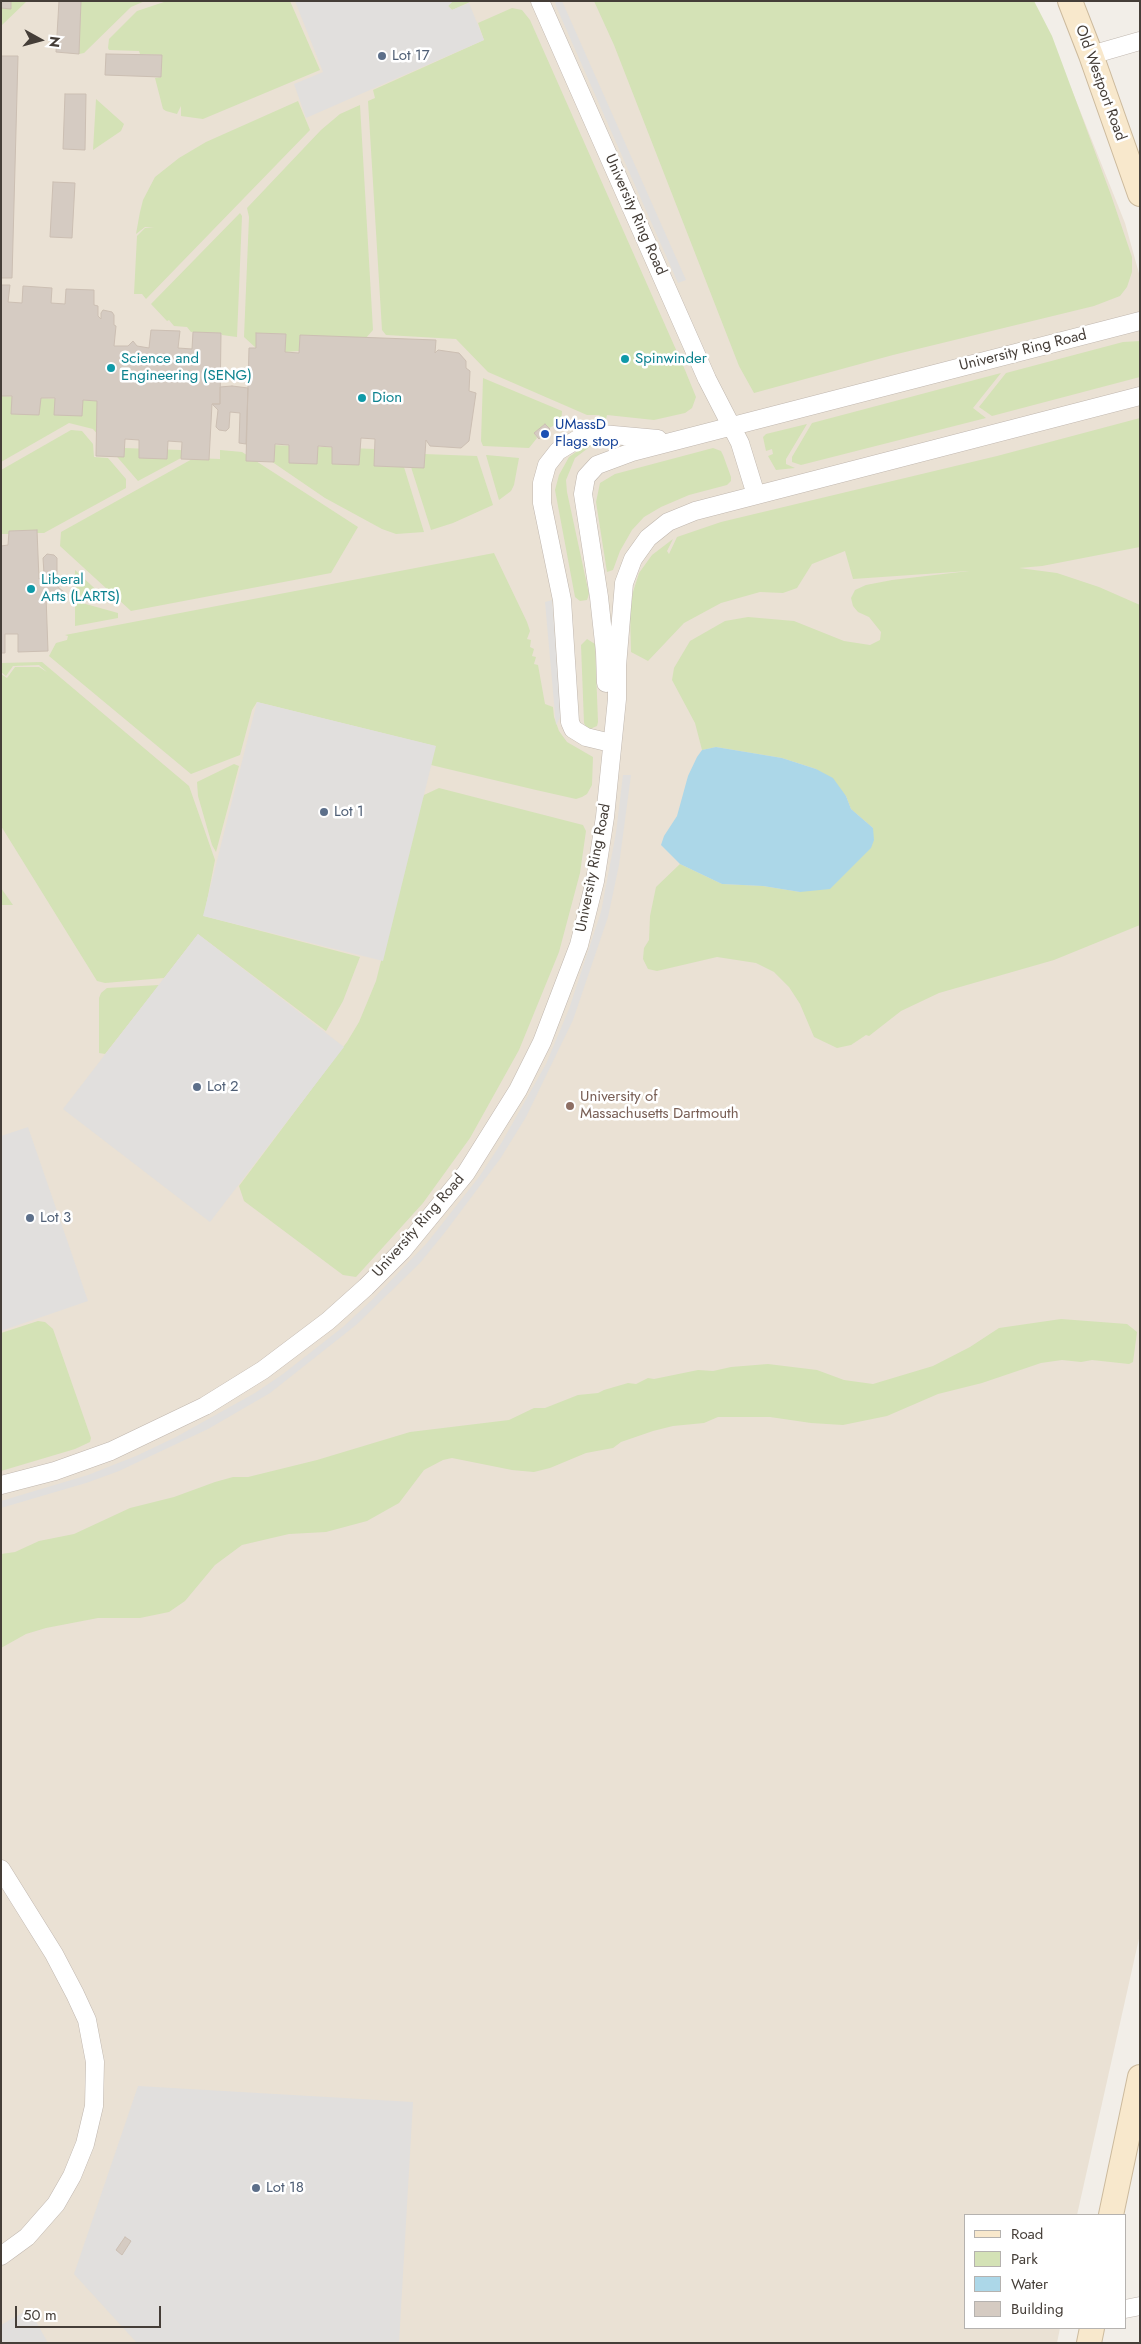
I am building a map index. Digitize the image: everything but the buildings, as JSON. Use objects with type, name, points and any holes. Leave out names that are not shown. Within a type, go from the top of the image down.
[{"type":"main road","name":"Old Westport Road","points":[[1070,1],[1140,194]]},
{"type":"main road","points":[[1111,2214],[1140,2078]]},
{"type":"main road","points":[[1089,2343],[1092,2329]]},
{"type":"street","name":"University Ring Road","points":[[540,1],[707,379],[732,426],[756,495]]},
{"type":"street","points":[[1091,55],[1140,41]]},
{"type":"street","name":"University Ring Road","points":[[611,743],[605,652],[584,486],[591,470],[605,461],[684,438],[1140,321]]},
{"type":"street","name":"University Ring Road","points":[[1,1486],[55,1471],[111,1451],[180,1419],[234,1389],[269,1366],[328,1321],[396,1257],[435,1213],[475,1159],[518,1090],[542,1042],[570,971],[588,911],[601,851],[608,797],[611,743],[617,699],[623,592],[629,566],[637,551],[654,532],[677,518],[756,495],[1140,396]]},
{"type":"street","points":[[611,743],[586,737],[574,729],[570,722],[562,600],[542,503],[541,492],[544,474],[558,450],[581,437],[602,434],[644,439],[684,438]]},
{"type":"street","points":[[1,1869],[54,1954],[75,1994],[87,2020],[95,2062],[94,2106],[85,2144],[72,2176],[56,2204],[45,2217],[27,2237],[1,2256]]},
{"type":"street","points":[[1126,2308],[1140,2306]]},
{"type":"shaded area","name":"University of Massachusetts Dartmouth","points":[[1,1],[1031,1],[1071,88],[1125,223],[1140,277],[1140,1934],[1077,2214],[964,2214],[964,2329],[1060,2329],[1057,2343],[1,2343]]},
{"type":"shaded area","name":"Lot 17","points":[[295,1],[453,1],[448,6],[452,10],[469,3],[484,40],[306,118],[294,84],[323,72]]},
{"type":"shaded area","points":[[555,1],[562,1],[686,280],[678,283],[556,6]]},
{"type":"shaded area","points":[[552,600],[561,716],[556,725],[545,602]]},
{"type":"shaded area","name":"Lot 1","points":[[257,702],[436,746],[383,961],[203,916]]},
{"type":"shaded area","points":[[623,775],[631,775],[619,865],[608,917],[573,1020],[526,1117],[500,1159],[420,1263],[356,1325],[270,1393],[208,1429],[119,1471],[86,1483],[1,1508],[1,1501],[88,1475],[136,1456],[176,1437],[255,1393],[283,1374],[343,1327],[427,1243],[479,1177],[502,1142],[546,1064],[569,1009],[601,912],[616,833]]},
{"type":"shaded area","name":"Lot 2","points":[[198,934],[344,1047],[210,1222],[63,1109]]},
{"type":"shaded area","name":"Lot 3","points":[[28,1127],[88,1301],[1,1331],[1,1136]]},
{"type":"shaded area","name":"Lot 18","points":[[138,2086],[413,2102],[399,2343],[137,2343],[74,2274]]},
{"type":"shaded area","points":[[29,2309],[48,2343],[1,2343],[1,2325]]},
{"type":"green space","points":[[11,1],[27,1],[2,25],[1,8],[11,8]]},
{"type":"green space","points":[[81,1],[145,1],[131,7],[84,53],[79,54]]},
{"type":"green space","points":[[167,1],[290,1],[320,70],[203,119],[181,116],[181,106],[177,114],[166,111],[163,109],[155,78],[161,77],[162,55],[140,54],[139,51],[109,50],[108,48],[109,39],[137,11]]},
{"type":"green space","points":[[453,1],[472,1],[452,10],[448,6]]},
{"type":"green space","points":[[594,1],[1034,1],[1052,36],[1132,257],[1132,272],[1127,287],[1120,296],[1094,306],[893,355],[754,393],[739,366],[614,45]]},
{"type":"green space","points":[[512,8],[522,10],[530,20],[685,370],[696,397],[692,408],[685,413],[654,420],[607,415],[605,423],[595,422],[600,415],[587,415],[488,372],[456,339],[386,335],[382,330],[368,101],[375,98],[373,90],[484,40],[478,23]]},
{"type":"green space","points":[[96,99],[124,124],[121,131],[93,150]]},
{"type":"green space","points":[[298,101],[310,130],[146,299],[142,294],[134,294],[137,236],[145,228],[154,228],[145,227],[136,234],[143,200],[155,177],[179,158],[206,142]]},
{"type":"green space","points":[[360,105],[373,330],[365,339],[300,335],[299,351],[285,352],[286,334],[257,333],[256,348],[244,337],[249,217],[247,208],[321,130],[340,114]]},
{"type":"green space","points":[[240,213],[242,216],[237,337],[222,335],[221,333],[191,332],[187,327],[174,326],[151,304]]},
{"type":"green space","points":[[1140,341],[1140,377],[992,416],[979,407],[1006,373],[1123,342]]},
{"type":"green space","points":[[1001,373],[973,408],[986,418],[801,465],[792,462],[792,457],[812,423]]},
{"type":"green space","points":[[483,378],[562,411],[561,422],[549,428],[545,424],[534,433],[537,438],[529,448],[483,446],[481,441]]},
{"type":"green space","points":[[1,396],[97,401],[124,448],[181,450],[181,458],[138,481],[93,429],[69,423],[1,462]]},
{"type":"green space","points":[[1140,418],[1140,547],[1042,566],[1019,568],[1057,573],[1099,587],[1140,605],[1140,925],[1054,960],[939,993],[901,1011],[869,1036],[866,1035],[851,1045],[837,1048],[814,1037],[800,1004],[789,987],[774,972],[756,963],[717,957],[657,971],[648,969],[643,959],[644,948],[649,940],[650,916],[656,887],[680,864],[722,884],[763,886],[800,892],[873,828],[851,809],[846,796],[816,769],[782,758],[716,747],[702,750],[695,723],[672,680],[674,668],[690,641],[725,621],[748,617],[794,621],[844,641],[870,645],[880,640],[881,632],[869,617],[858,612],[853,606],[851,598],[855,590],[866,585],[892,580],[969,571],[853,579],[845,551],[812,564],[797,588],[783,593],[760,592],[721,603],[684,623],[648,661],[631,652],[630,612],[633,592],[639,573],[652,555],[673,539],[667,551],[669,554],[677,537],[721,522],[997,456]]},
{"type":"green space","points":[[807,424],[786,459],[786,464],[795,468],[776,470],[768,456],[773,454],[772,449],[766,451],[763,437],[766,434]]},
{"type":"green space","points":[[71,430],[82,431],[93,444],[94,457],[108,458],[126,479],[126,488],[44,533],[37,533],[37,530],[9,531],[9,534],[1,534],[1,470]]},
{"type":"green space","points":[[596,442],[575,458],[566,480],[589,594],[587,600],[580,601],[575,597],[555,490],[559,475],[569,457],[586,445]]},
{"type":"green space","points":[[246,444],[375,449],[374,466],[404,467],[424,532],[396,534],[382,529],[325,498]]},
{"type":"green space","points":[[713,448],[721,451],[731,481],[727,485],[689,495],[661,507],[644,517],[632,530],[620,551],[613,570],[607,572],[596,502],[600,483],[615,474]]},
{"type":"green space","points":[[220,450],[242,452],[358,527],[331,573],[131,611],[60,546],[61,532],[194,458],[220,459]]},
{"type":"green space","points":[[424,454],[477,456],[493,505],[453,523],[431,530],[411,467]]},
{"type":"green space","points":[[486,455],[519,458],[514,485],[511,491],[499,500]]},
{"type":"green space","points":[[494,553],[527,622],[530,631],[527,639],[531,640],[530,647],[534,649],[532,656],[536,657],[534,664],[538,665],[545,704],[553,707],[559,731],[567,742],[593,757],[592,785],[587,794],[582,797],[576,799],[431,765],[435,746],[257,702],[252,710],[240,755],[191,774],[49,656],[56,643],[67,640],[68,636],[65,635]]},
{"type":"green space","points":[[75,570],[107,600],[107,603],[75,594]]},
{"type":"green space","points":[[75,601],[118,613],[118,618],[75,626]]},
{"type":"green space","points":[[587,639],[595,644],[598,722],[597,726],[590,729],[584,723],[581,645]]},
{"type":"green space","points":[[42,662],[189,786],[215,860],[204,916],[360,957],[343,1001],[326,1031],[198,934],[164,978],[105,983],[97,981],[1,826],[1,674],[7,678],[15,667],[39,667],[47,672],[39,665],[13,666],[6,676],[1,672],[1,663]]},
{"type":"green space","points":[[234,764],[239,766],[216,852],[212,845],[198,796],[197,782]]},
{"type":"green space","points":[[439,788],[583,825],[586,831],[580,873],[559,952],[519,1050],[470,1138],[423,1203],[356,1277],[343,1275],[244,1201],[239,1186],[347,1042],[359,1022],[376,981],[421,801],[424,795]]},
{"type":"green space","points":[[1,888],[13,905],[1,905]]},
{"type":"green space","points":[[159,985],[105,1054],[99,1053],[99,998],[101,993],[107,988]]},
{"type":"green space","points":[[1061,1319],[1127,1324],[1137,1332],[1133,1362],[1129,1364],[1092,1360],[1081,1362],[1062,1360],[1041,1363],[982,1383],[938,1394],[887,1416],[843,1425],[770,1417],[718,1417],[704,1423],[673,1426],[653,1431],[621,1442],[613,1448],[586,1453],[550,1468],[534,1472],[512,1470],[452,1458],[443,1460],[424,1470],[399,1503],[367,1521],[326,1532],[289,1534],[242,1545],[215,1565],[185,1601],[169,1612],[140,1618],[98,1618],[46,1628],[26,1634],[1,1648],[1,1554],[15,1552],[39,1541],[74,1534],[130,1508],[174,1497],[233,1477],[248,1477],[317,1460],[410,1432],[509,1420],[534,1408],[545,1408],[578,1395],[598,1393],[628,1383],[636,1384],[648,1378],[654,1379],[698,1370],[713,1371],[731,1367],[768,1364],[817,1370],[844,1380],[873,1384],[933,1366],[970,1347],[999,1328]]},
{"type":"green space","points":[[38,1321],[45,1322],[53,1329],[91,1438],[90,1442],[75,1449],[1,1471],[1,1333]]},
{"type":"water","points":[[716,747],[782,758],[816,769],[833,778],[846,796],[851,809],[873,828],[874,840],[871,848],[830,889],[800,892],[763,886],[722,884],[680,864],[661,845],[664,836],[677,816],[688,776],[697,757],[702,750]]},
{"type":"place","name":"Lot 17","points":[[382,56]]},
{"type":"place","name":"Spinwinder","points":[[625,359]]},
{"type":"place","name":"Science and Engineering (SENG)","points":[[111,368]]},
{"type":"place","name":"Dion","points":[[362,398]]},
{"type":"place","name":"UMassD Flags stop","points":[[545,434]]},
{"type":"place","name":"Liberal Arts (LARTS)","points":[[31,589]]},
{"type":"place","name":"Lot 1","points":[[324,812]]},
{"type":"place","name":"Lot 2","points":[[197,1087]]},
{"type":"place","name":"University of Massachusetts Dartmouth","points":[[570,1106]]},
{"type":"place","name":"Lot 3","points":[[30,1218]]},
{"type":"place","name":"Lot 18","points":[[256,2188]]}]
